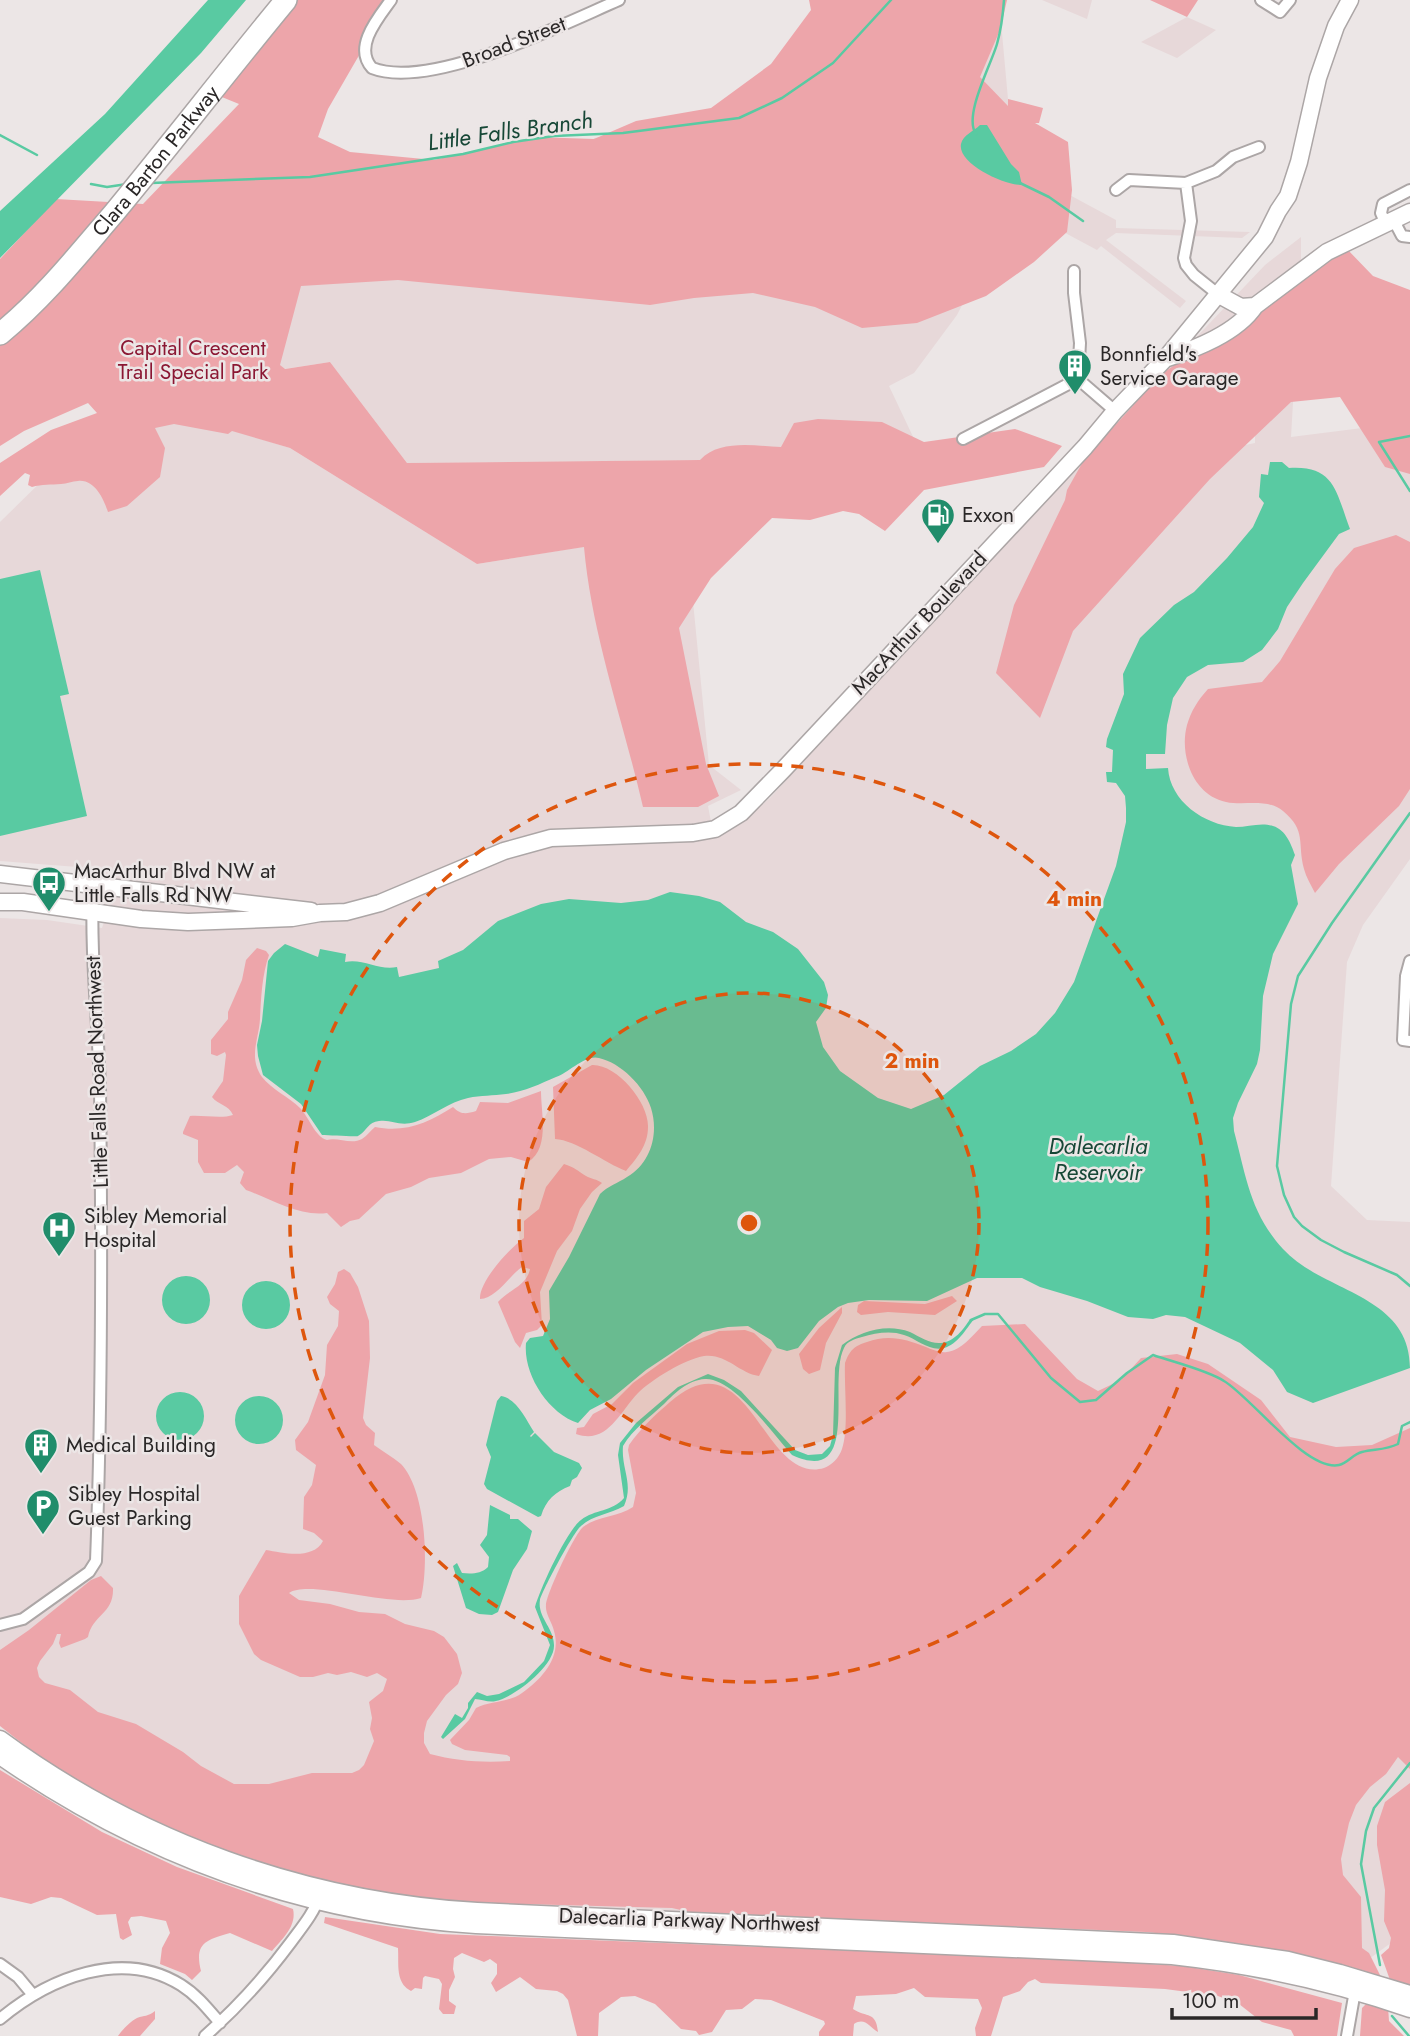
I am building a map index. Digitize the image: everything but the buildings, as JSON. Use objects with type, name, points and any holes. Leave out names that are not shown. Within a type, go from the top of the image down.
[{"type":"highway","name":"Clara Barton Parkway","points":[[0,334],[20,318],[70,265],[149,172],[286,0]]},
{"type":"main road","name":"MacArthur Boulevard","points":[[320,913],[346,912],[380,903],[528,843],[575,836],[693,833],[715,829],[741,813],[1085,447],[1165,359],[1265,237],[1288,196],[1318,78],[1347,3]]},
{"type":"main road","points":[[1165,359],[1201,347],[1248,316],[1255,306],[1327,252],[1410,212]]},
{"type":"main road","points":[[1219,295],[1241,307],[1255,306]]},
{"type":"main road","points":[[0,874],[320,913]]},
{"type":"main road","points":[[0,902],[23,902],[141,919],[188,922],[292,918],[320,913]]},
{"type":"main road","name":"Dalecarlia Parkway Northwest","points":[[0,1739],[72,1786],[147,1826],[320,1896],[477,1912],[1173,1943],[1288,1960],[1350,1975],[1410,1994]]},
{"type":"main road","name":"Dalecarlia Parkway Northwest","points":[[0,1756],[86,1810],[159,1847],[247,1882],[320,1896],[402,1919],[476,1925],[1172,1956],[1265,1970],[1355,1991],[1410,2009]]},
{"type":"street","name":"Broad Street","points":[[391,0],[366,40],[367,62],[375,69],[387,71],[422,71],[483,57],[619,0]]},
{"type":"street","points":[[1261,0],[1280,12],[1290,0]]},
{"type":"street","points":[[1116,190],[1129,180],[1186,183],[1216,171],[1233,157],[1259,147]]},
{"type":"street","points":[[1186,183],[1191,220],[1184,258],[1194,275],[1219,295]]},
{"type":"street","points":[[1410,190],[1383,204],[1381,213],[1402,236],[1410,237]]},
{"type":"street","points":[[1073,271],[1080,342],[1077,379]]},
{"type":"street","points":[[1077,379],[1115,411]]},
{"type":"street","points":[[963,439],[1077,379]]},
{"type":"street","name":"Little Falls Road Northwest","points":[[0,1625],[23,1619],[89,1572],[96,1561],[101,1203],[93,886]]},
{"type":"street","points":[[1410,961],[1406,976],[1408,1008],[1403,1040],[1410,1041]]},
{"type":"street","points":[[205,2036],[267,1975],[304,1925],[320,1896]]},
{"type":"street","points":[[0,1964],[18,1977],[33,1995]]},
{"type":"street","points":[[0,2019],[33,1995],[65,1980],[91,1971],[117,1967],[141,1969],[164,1976],[185,1987],[220,2023]]},
{"type":"street","points":[[1348,2036],[1355,1991]]},
{"type":"shaded area","points":[[999,0],[1014,165],[1116,220],[1116,228],[1250,232],[1242,238],[1116,233],[1106,240],[1186,301],[1180,308],[1101,246],[1097,250],[1013,205],[957,315],[914,373],[889,386],[916,443],[814,459],[407,463],[330,362],[284,369],[243,330],[338,171],[568,141],[561,230],[594,138],[765,115]]},
{"type":"shaded area","points":[[1042,0],[1092,0],[1087,19]]},
{"type":"shaded area","points":[[1187,17],[1216,30],[1177,58],[1141,42]]},
{"type":"shaded area","points":[[1301,237],[1291,437],[1386,425],[1410,431],[1410,859],[1363,925],[1347,962],[1331,1186],[1367,1220],[1410,1222],[1410,1929],[1358,1967],[1220,1938],[1152,1941],[668,1920],[322,1890],[135,1816],[0,1719],[0,918],[47,920],[102,928],[104,922],[103,869],[0,861],[0,522],[108,416],[183,415],[290,448],[477,564],[686,530],[709,765],[741,790],[708,806],[714,838],[743,821],[770,798],[1081,459],[1131,469],[1255,443],[1255,416],[1131,406],[1265,265]]},
{"type":"green space","name":"Capital Crescent Trail Special Park","points":[[286,0],[391,0],[328,109],[318,137],[350,152],[434,160],[534,137],[594,139],[636,121],[711,108],[771,64],[811,10],[809,0],[1007,0],[1000,30],[980,77],[1008,106],[1008,99],[1043,108],[1039,123],[1035,123],[1068,142],[1072,190],[1067,232],[1034,262],[986,296],[917,323],[862,328],[815,307],[753,293],[650,305],[398,280],[301,286],[280,365],[285,369],[330,362],[407,463],[700,460],[708,453],[727,446],[781,447],[794,423],[818,419],[882,422],[924,442],[1015,429],[1062,446],[1044,467],[924,490],[885,531],[859,514],[843,511],[810,520],[772,518],[711,578],[679,628],[706,764],[719,796],[698,807],[643,807],[601,645],[584,547],[477,564],[290,448],[232,431],[228,434],[174,424],[155,428],[165,448],[160,477],[127,506],[108,512],[101,496],[89,483],[76,481],[32,487],[28,485],[30,475],[25,473],[0,496],[0,463],[51,430],[97,413],[88,403],[24,431],[0,446],[0,346],[19,331],[0,321],[0,259],[56,199],[143,204],[239,104],[212,93]]},
{"type":"green space","points":[[1150,0],[1198,0],[1187,17]]},
{"type":"green space","points":[[1346,248],[1373,276],[1410,290],[1410,474],[1385,467],[1340,397],[1291,402],[1210,479],[1073,631],[1040,718],[996,673],[1014,605],[1065,500],[1067,490],[1085,458],[1163,373]]},
{"type":"green space","points":[[1396,535],[1410,542],[1410,789],[1399,806],[1339,864],[1315,893],[1304,869],[1300,838],[1291,818],[1277,807],[1263,803],[1233,803],[1215,798],[1197,782],[1187,761],[1187,725],[1195,706],[1208,689],[1262,682],[1280,661],[1335,569],[1354,548]]},
{"type":"green space","points":[[257,948],[269,955],[263,979],[255,1048],[258,1070],[270,1085],[300,1108],[323,1138],[358,1141],[375,1127],[406,1128],[434,1118],[453,1107],[461,1113],[469,1113],[476,1111],[480,1102],[508,1103],[541,1091],[543,1130],[535,1156],[528,1162],[511,1157],[489,1159],[461,1173],[429,1178],[411,1187],[386,1194],[359,1219],[341,1227],[327,1213],[296,1210],[246,1190],[240,1183],[244,1172],[237,1165],[225,1173],[204,1173],[198,1162],[198,1140],[183,1132],[190,1116],[233,1115],[212,1097],[223,1081],[226,1055],[225,1052],[217,1056],[211,1054],[211,1040],[228,1019],[246,960]]},
{"type":"green space","points":[[592,1065],[602,1066],[621,1078],[637,1097],[647,1117],[648,1134],[644,1145],[626,1171],[572,1143],[555,1139],[553,1087]]},
{"type":"green space","points":[[564,1164],[602,1183],[580,1209],[572,1231],[557,1251],[540,1292],[542,1325],[537,1330],[526,1333],[520,1348],[498,1302],[525,1280],[530,1269],[522,1267],[486,1298],[480,1299],[481,1292],[496,1266],[524,1238],[524,1221],[539,1209],[546,1187]]},
{"type":"green space","points":[[344,1269],[350,1273],[358,1287],[369,1321],[370,1358],[363,1418],[375,1433],[374,1445],[401,1464],[416,1491],[425,1548],[421,1598],[390,1599],[314,1589],[289,1593],[299,1600],[330,1604],[359,1612],[385,1614],[444,1637],[457,1654],[462,1673],[458,1684],[446,1695],[427,1721],[424,1743],[430,1754],[460,1760],[510,1761],[507,1755],[465,1750],[452,1744],[450,1740],[469,1720],[476,1708],[517,1696],[543,1674],[553,1658],[556,1641],[546,1605],[568,1552],[583,1527],[633,1507],[636,1493],[629,1445],[648,1422],[670,1402],[697,1385],[719,1385],[738,1397],[785,1455],[803,1467],[824,1468],[835,1461],[842,1449],[846,1419],[845,1363],[856,1347],[890,1338],[947,1352],[962,1346],[982,1326],[1025,1324],[1077,1379],[1098,1391],[1121,1380],[1141,1358],[1177,1354],[1208,1364],[1261,1400],[1290,1437],[1336,1447],[1372,1445],[1410,1428],[1410,1769],[1398,1757],[1386,1774],[1370,1787],[1356,1805],[1341,1859],[1343,1875],[1361,1897],[1362,1948],[1369,1953],[1381,1977],[1264,1949],[1146,1932],[694,1913],[672,1908],[460,1902],[396,1896],[290,1873],[238,1857],[137,1814],[43,1759],[0,1726],[0,1650],[91,1580],[101,1576],[113,1588],[107,1609],[94,1623],[85,1639],[61,1648],[61,1634],[57,1634],[37,1668],[39,1677],[45,1683],[70,1690],[98,1712],[136,1724],[234,1784],[269,1784],[312,1773],[352,1773],[364,1765],[374,1741],[370,1729],[372,1718],[369,1702],[383,1691],[387,1679],[377,1673],[367,1677],[351,1672],[300,1677],[261,1660],[254,1654],[239,1624],[239,1596],[266,1550],[305,1553],[318,1547],[323,1541],[314,1533],[303,1529],[304,1497],[312,1485],[316,1465],[296,1450],[295,1440],[308,1422],[325,1375],[327,1345],[338,1326],[339,1311],[330,1304],[327,1297],[338,1272]]},
{"type":"green space","points":[[952,1296],[957,1301],[935,1315],[888,1312],[861,1315],[857,1312],[858,1305],[864,1301],[925,1304]]},
{"type":"green space","points":[[842,1307],[842,1313],[826,1343],[820,1370],[809,1374],[803,1369],[799,1354],[819,1328]]},
{"type":"green space","points":[[745,1330],[754,1333],[772,1350],[759,1376],[719,1357],[696,1358],[660,1376],[644,1388],[604,1431],[587,1436],[576,1434],[577,1428],[584,1427],[593,1414],[612,1404],[633,1383],[687,1344],[719,1331]]},
{"type":"green space","points":[[0,1770],[102,1832],[177,1867],[293,1909],[291,1927],[272,1951],[230,1933],[208,1941],[199,1954],[201,1971],[192,1980],[185,1974],[160,1964],[162,1948],[170,1933],[166,1921],[141,1916],[131,1917],[128,1922],[132,1935],[123,1940],[120,1938],[116,1914],[97,1915],[61,1898],[51,1897],[31,1904],[0,1897]]},
{"type":"green space","points":[[1410,1783],[1410,1985],[1390,1980],[1381,1955],[1389,1948],[1391,1938],[1384,1921],[1385,1890],[1377,1845],[1377,1826],[1385,1802]]},
{"type":"green space","points":[[325,1917],[440,1934],[1183,1966],[1239,1975],[1342,2003],[1337,2036],[1294,2036],[1291,2030],[1262,2022],[1239,2004],[1218,1996],[1165,1989],[1041,1983],[1035,1979],[1020,1991],[1003,1997],[991,2036],[976,2036],[975,2028],[982,2008],[978,1999],[925,1997],[914,1988],[896,1994],[856,1996],[853,2009],[873,2018],[878,2032],[867,2024],[858,2022],[854,2024],[853,2036],[819,2036],[824,2021],[771,2000],[755,1999],[742,2009],[726,2010],[712,2032],[699,2035],[696,2031],[681,2029],[655,2004],[635,1996],[621,1997],[599,2013],[598,2036],[577,2036],[568,2000],[563,1994],[536,1989],[520,1977],[496,1992],[491,1983],[497,1974],[497,1964],[490,1959],[484,1962],[462,1953],[454,1958],[455,1977],[449,1990],[449,2001],[456,2006],[454,2014],[443,2014],[439,2009],[442,1984],[439,1979],[425,1976],[422,1989],[415,1988],[411,1991],[400,1978],[398,1948],[324,1923]]},
{"type":"green space","points":[[1369,2001],[1388,2007],[1389,2021],[1404,2036],[1360,2036],[1362,2008]]},
{"type":"green space","points":[[155,2011],[155,2019],[140,2036],[118,2036],[135,2019]]},
{"type":"water","points":[[208,0],[246,0],[201,53],[0,258],[0,211],[105,114]]},
{"type":"water","points":[[980,125],[987,125],[1011,164],[1019,172],[1022,185],[1005,182],[984,172],[974,166],[962,152],[962,141]]},
{"type":"water","name":"Dalecarlia Reservoir","points":[[1270,462],[1282,462],[1289,468],[1304,468],[1325,476],[1337,493],[1350,529],[1339,534],[1303,583],[1287,607],[1278,629],[1262,650],[1243,662],[1208,665],[1187,677],[1173,698],[1167,725],[1165,754],[1146,754],[1146,769],[1168,768],[1170,780],[1182,801],[1212,822],[1236,827],[1273,826],[1285,834],[1292,846],[1295,855],[1291,865],[1298,904],[1273,954],[1263,996],[1257,1064],[1238,1103],[1233,1118],[1234,1131],[1256,1208],[1272,1235],[1300,1264],[1361,1297],[1380,1309],[1396,1324],[1406,1343],[1410,1368],[1313,1403],[1287,1392],[1273,1370],[1240,1343],[1185,1317],[1128,1317],[1040,1287],[1022,1278],[977,1278],[927,1301],[869,1300],[848,1303],[819,1321],[798,1348],[787,1351],[777,1348],[771,1340],[748,1326],[703,1332],[646,1370],[611,1399],[590,1410],[578,1423],[557,1411],[533,1379],[526,1355],[526,1343],[530,1338],[543,1336],[550,1319],[549,1291],[600,1194],[635,1171],[647,1156],[654,1128],[648,1100],[623,1070],[607,1061],[594,1058],[531,1087],[512,1093],[461,1100],[415,1122],[375,1122],[358,1136],[322,1135],[301,1104],[263,1075],[257,1045],[268,961],[274,953],[285,944],[318,957],[320,949],[346,954],[345,962],[397,967],[399,977],[439,968],[438,961],[463,950],[498,921],[541,904],[569,899],[621,903],[648,900],[670,892],[699,896],[720,902],[746,922],[773,932],[798,949],[824,982],[828,995],[826,1008],[816,1022],[823,1047],[840,1071],[878,1098],[911,1109],[944,1095],[980,1066],[1011,1051],[1036,1034],[1055,1013],[1074,982],[1116,866],[1126,822],[1125,796],[1116,783],[1107,782],[1106,772],[1112,772],[1113,750],[1106,747],[1124,694],[1123,674],[1140,638],[1174,605],[1194,592],[1253,527],[1264,503],[1259,497],[1261,474],[1268,475]]},
{"type":"water","points":[[40,570],[69,694],[60,696],[87,816],[0,836],[0,579]]},
{"type":"water","points":[[186,1276],[203,1283],[210,1300],[203,1317],[186,1324],[169,1317],[162,1300],[169,1283]]},
{"type":"water","points":[[266,1281],[283,1288],[290,1305],[283,1322],[266,1329],[249,1322],[242,1305],[249,1288]]},
{"type":"water","points":[[970,1319],[974,1319],[961,1336],[944,1348],[934,1348],[899,1333],[888,1332],[847,1344],[840,1363],[835,1444],[827,1456],[814,1461],[792,1455],[752,1409],[728,1387],[705,1379],[687,1384],[637,1429],[623,1446],[628,1483],[624,1506],[591,1519],[577,1530],[546,1585],[540,1606],[554,1645],[548,1662],[513,1694],[493,1701],[475,1699],[465,1719],[443,1739],[441,1737],[455,1714],[462,1718],[468,1703],[477,1692],[487,1696],[499,1694],[524,1682],[544,1661],[550,1645],[535,1607],[555,1560],[581,1520],[614,1506],[624,1498],[618,1455],[620,1443],[636,1423],[678,1387],[708,1374],[724,1380],[741,1391],[795,1450],[808,1455],[822,1454],[830,1446],[833,1435],[835,1368],[842,1345],[865,1332],[883,1328],[901,1329],[925,1340],[946,1342],[958,1334]]},
{"type":"water","points":[[180,1392],[197,1399],[204,1416],[197,1433],[180,1440],[163,1433],[156,1416],[163,1399]]},
{"type":"water","points":[[259,1396],[276,1403],[283,1420],[276,1437],[259,1444],[242,1437],[235,1420],[242,1403]]},
{"type":"water","points":[[501,1396],[520,1410],[534,1432],[531,1437],[535,1433],[554,1452],[579,1463],[582,1468],[570,1486],[552,1497],[538,1517],[487,1489],[484,1484],[491,1457],[486,1445],[497,1401]]},
{"type":"water","points":[[490,1505],[510,1515],[510,1519],[518,1519],[532,1531],[527,1549],[513,1570],[498,1612],[492,1615],[479,1614],[466,1608],[453,1566],[457,1563],[462,1573],[479,1572],[488,1567],[489,1557],[480,1545],[487,1535]]},
{"type":"waterway","name":"Little Falls Branch","points":[[151,183],[310,177],[463,154],[554,136],[623,133],[739,118],[782,98],[833,63],[891,0]]},
{"type":"waterway","name":"Little Falls Branch","points":[[976,134],[973,126],[975,103],[997,44],[1004,0]]},
{"type":"waterway","name":"Little Falls Branch","points":[[0,135],[37,155]]},
{"type":"waterway","name":"Little Falls Branch","points":[[1020,183],[1049,197],[1083,221]]},
{"type":"waterway","name":"Little Falls Branch","points":[[91,184],[107,187],[127,184]]},
{"type":"waterway","name":"Little Falls Branch","points":[[1410,436],[1379,442],[1410,491]]},
{"type":"waterway","points":[[1410,813],[1298,976],[1291,1004],[1277,1166],[1284,1195],[1294,1217],[1302,1226],[1344,1252],[1397,1275],[1410,1286]]},
{"type":"waterway","points":[[971,1320],[985,1314],[998,1314],[1051,1378],[1080,1402],[1096,1400],[1153,1355],[1209,1373],[1235,1389],[1295,1445],[1326,1464],[1339,1465],[1359,1453],[1398,1444],[1402,1426],[1410,1422]]},
{"type":"waterway","points":[[1380,1965],[1361,1864],[1366,1831],[1374,1808],[1410,1763]]},
{"type":"waterway","points":[[1392,2016],[1409,2036]]},
{"type":"place","name":"Bonnfield's Service Garage","points":[[1075,396]]},
{"type":"place","name":"Exxon","points":[[938,545]]},
{"type":"place","name":"MacArthur Blvd NW at Little Falls Rd NW","points":[[49,913]]},
{"type":"place","name":"Sibley Memorial Hospital","points":[[59,1258]]},
{"type":"place","name":"Medical Building","points":[[41,1475]]},
{"type":"place","name":"Sibley Hospital Guest Parking","points":[[43,1536]]}]
